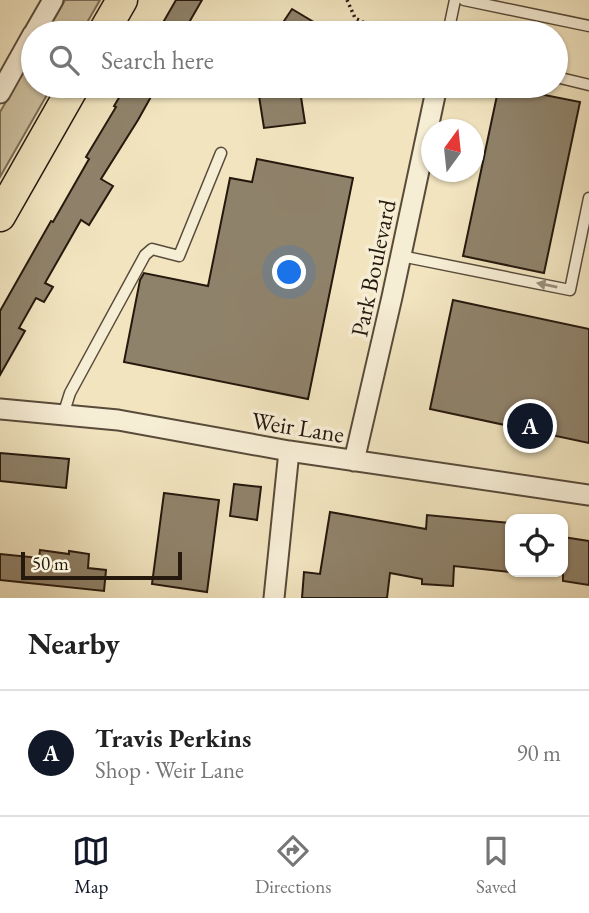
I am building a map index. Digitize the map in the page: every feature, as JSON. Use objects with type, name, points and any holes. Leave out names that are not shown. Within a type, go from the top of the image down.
[{"type":"main road","points":[[110,21],[122,0]]},
{"type":"main road","points":[[0,216],[67,98]]},
{"type":"street","points":[[41,21],[53,0]]},
{"type":"street","points":[[0,93],[21,57]]},
{"type":"street","name":"Park Boulevard","points":[[354,461],[434,98]]},
{"type":"street","name":"Weir Lane","points":[[0,409],[117,420],[289,451],[589,495]]},
{"type":"street","points":[[274,598],[289,451]]},
{"type":"lane","points":[[451,21],[455,0]]},
{"type":"lane","points":[[464,0],[565,21]]},
{"type":"lane","points":[[568,22],[589,26]]},
{"type":"lane","points":[[568,80],[589,85]]},
{"type":"lane","points":[[63,415],[70,393],[145,255],[152,249],[179,256],[221,153]]},
{"type":"lane","points":[[401,256],[570,290],[589,198]]},
{"type":"path","points":[[347,0],[355,18],[361,21]]},
{"type":"shaded area","points":[[65,0],[100,0],[88,21],[53,21]]},
{"type":"shaded area","points":[[21,76],[21,98],[45,98],[0,177],[0,112]]},
{"type":"building","points":[[176,0],[202,0],[190,21],[164,21]]},
{"type":"building","points":[[292,9],[312,21],[284,21]]},
{"type":"building","points":[[119,98],[150,98],[101,179],[113,186],[89,225],[81,220],[45,283],[53,287],[44,302],[36,298],[19,328],[25,331],[0,375],[0,311],[89,159],[86,157],[116,107],[114,106]]},
{"type":"building","points":[[259,98],[301,98],[305,123],[264,128]]},
{"type":"building","points":[[496,98],[560,98],[580,102],[544,273],[463,256],[479,182],[484,182],[484,157]]},
{"type":"building","points":[[257,159],[353,178],[308,399],[124,362],[140,280],[144,273],[208,286],[230,178],[252,182]]},
{"type":"building","points":[[453,300],[589,329],[589,443],[430,409]]},
{"type":"building","points":[[0,453],[69,459],[66,488],[0,481]]},
{"type":"building","points":[[234,484],[261,487],[257,520],[230,516]]},
{"type":"building","points":[[164,493],[219,500],[207,592],[152,584]]},
{"type":"building","points":[[330,512],[426,529],[427,515],[505,523],[505,571],[454,566],[453,586],[422,584],[422,579],[390,573],[387,598],[302,598],[304,572],[320,574]]},
{"type":"building","points":[[568,538],[589,541],[589,585],[563,581],[563,577],[568,577]]},
{"type":"building","points":[[40,550],[89,554],[88,568],[106,570],[104,591],[0,580],[0,554],[39,558]]},
{"type":"place","name":"Travis Perkins","points":[[530,426]]}]
